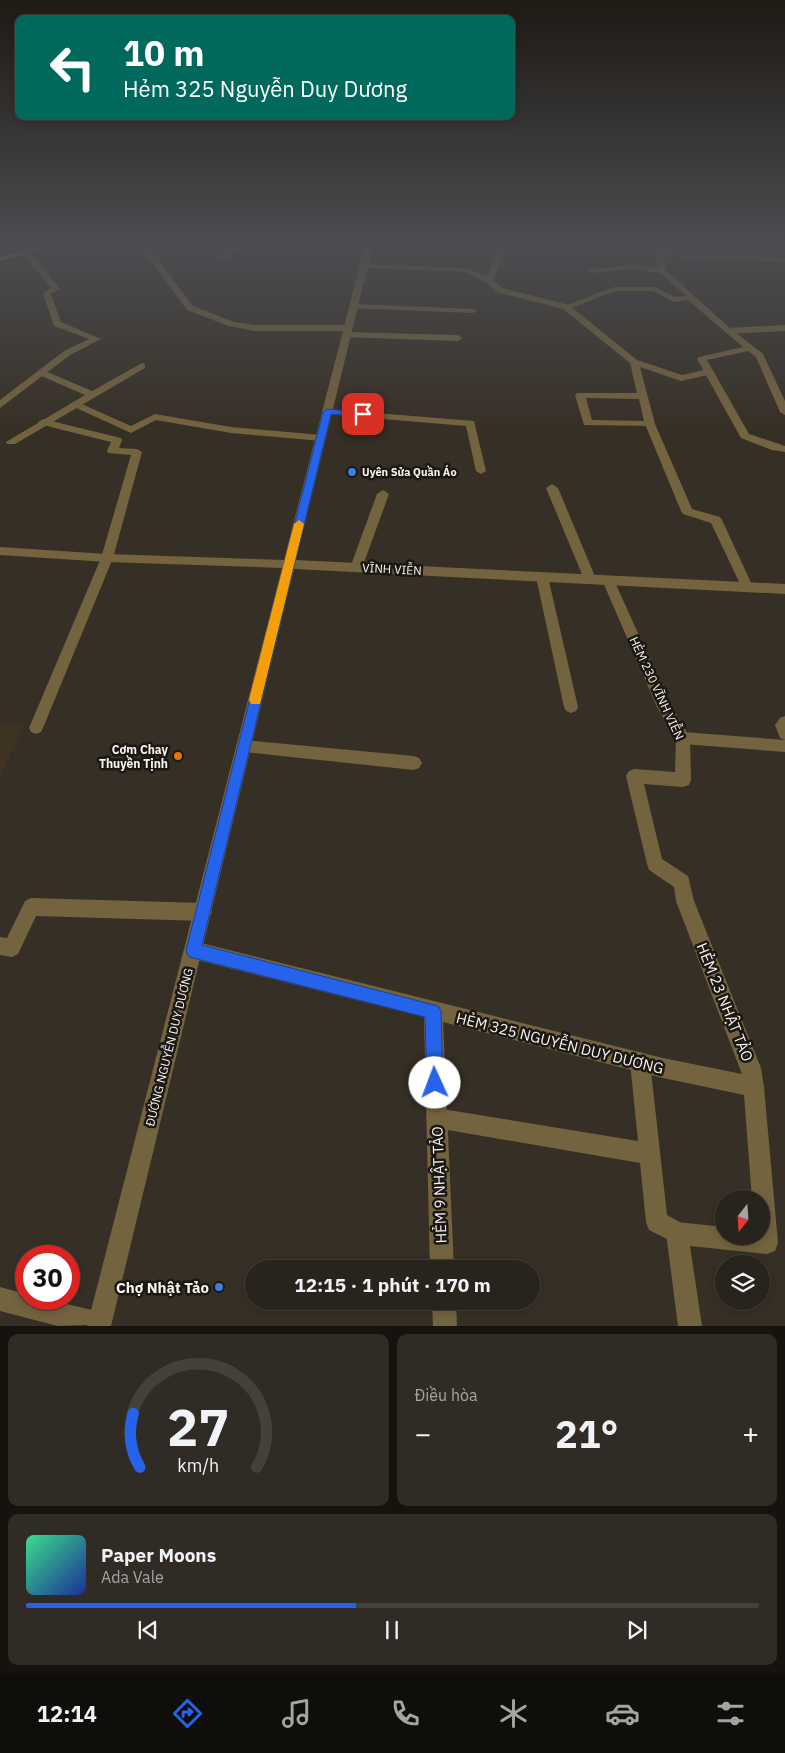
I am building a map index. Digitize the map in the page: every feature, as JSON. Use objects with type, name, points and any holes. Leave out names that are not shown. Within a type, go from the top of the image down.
[{"type":"street","points":[[0,405],[67,353],[97,339],[57,324],[51,307]]},
{"type":"street","points":[[189,307],[232,324],[255,328],[458,338]]},
{"type":"street","name":"ĐƯỜNG NGUYỄN DUY DƯƠNG","points":[[99,1325],[353,307]]},
{"type":"street","points":[[374,307],[473,311]]},
{"type":"street","points":[[566,307],[634,362],[681,378],[709,372]]},
{"type":"street","points":[[700,307],[760,356],[785,412]]},
{"type":"street","points":[[728,331],[785,328]]},
{"type":"street","points":[[750,348],[702,359],[745,436],[776,448],[785,449]]},
{"type":"street","points":[[634,362],[650,424],[687,511],[716,520],[747,587]]},
{"type":"street","points":[[11,442],[142,366]]},
{"type":"street","points":[[42,373],[92,395]]},
{"type":"street","points":[[771,382],[785,382]]},
{"type":"street","points":[[643,396],[580,395],[588,423],[650,424]]},
{"type":"street","points":[[75,404],[131,430],[154,417],[231,430],[320,438]]},
{"type":"street","points":[[327,412],[470,423],[481,470]]},
{"type":"street","points":[[36,728],[107,558],[137,452],[112,451],[117,440],[43,422]]},
{"type":"street","points":[[552,488],[590,579]]},
{"type":"street","points":[[356,568],[383,494]]},
{"type":"street","name":"VĨNH VIỄN","points":[[0,551],[107,558],[290,564],[785,589]]},
{"type":"street","name":"HẺM 230 VĨNH VIỄN","points":[[608,580],[664,707],[683,738],[683,780],[634,776],[655,864]]},
{"type":"street","points":[[785,722],[782,725],[785,734]]},
{"type":"street","points":[[683,738],[785,746]]},
{"type":"street","points":[[244,746],[414,763]]},
{"type":"street","name":"HẺM 23 NHẬT TẢO","points":[[655,864],[682,882],[685,901],[751,1068],[767,1243],[677,1233]]},
{"type":"street","points":[[0,946],[12,948],[31,907],[203,912]]},
{"type":"street","name":"HẺM 325 NGUYỄN DUY DƯƠNG","points":[[193,950],[640,1062],[754,1086]]},
{"type":"street","name":"HẺM 9 NHẬT TẢO","points":[[433,1011],[442,1260]]},
{"type":"street","points":[[640,1062],[657,1222],[677,1233],[690,1326]]},
{"type":"street","points":[[436,1118],[650,1154]]},
{"type":"street","points":[[0,1299],[99,1325]]},
{"type":"street","points":[[444,1310],[445,1326]]},
{"type":"lane","points":[[542,577],[571,707]]},
{"type":"shaded area","points":[[0,723],[24,724],[0,777]]},
{"type":"slow traffic","points":[[255,700],[299,524]]},
{"type":"place","name":"Uyên Sửa Quần Áo","points":[[352,472]]},
{"type":"place","name":"Cơm Chay Thuyền Tịnh","points":[[178,756]]},
{"type":"place","name":"Chợ Nhật Tảo","points":[[219,1287]]},
{"type":"route","points":[[363,414],[327,412],[193,950],[433,1011],[435,1083]]}]
